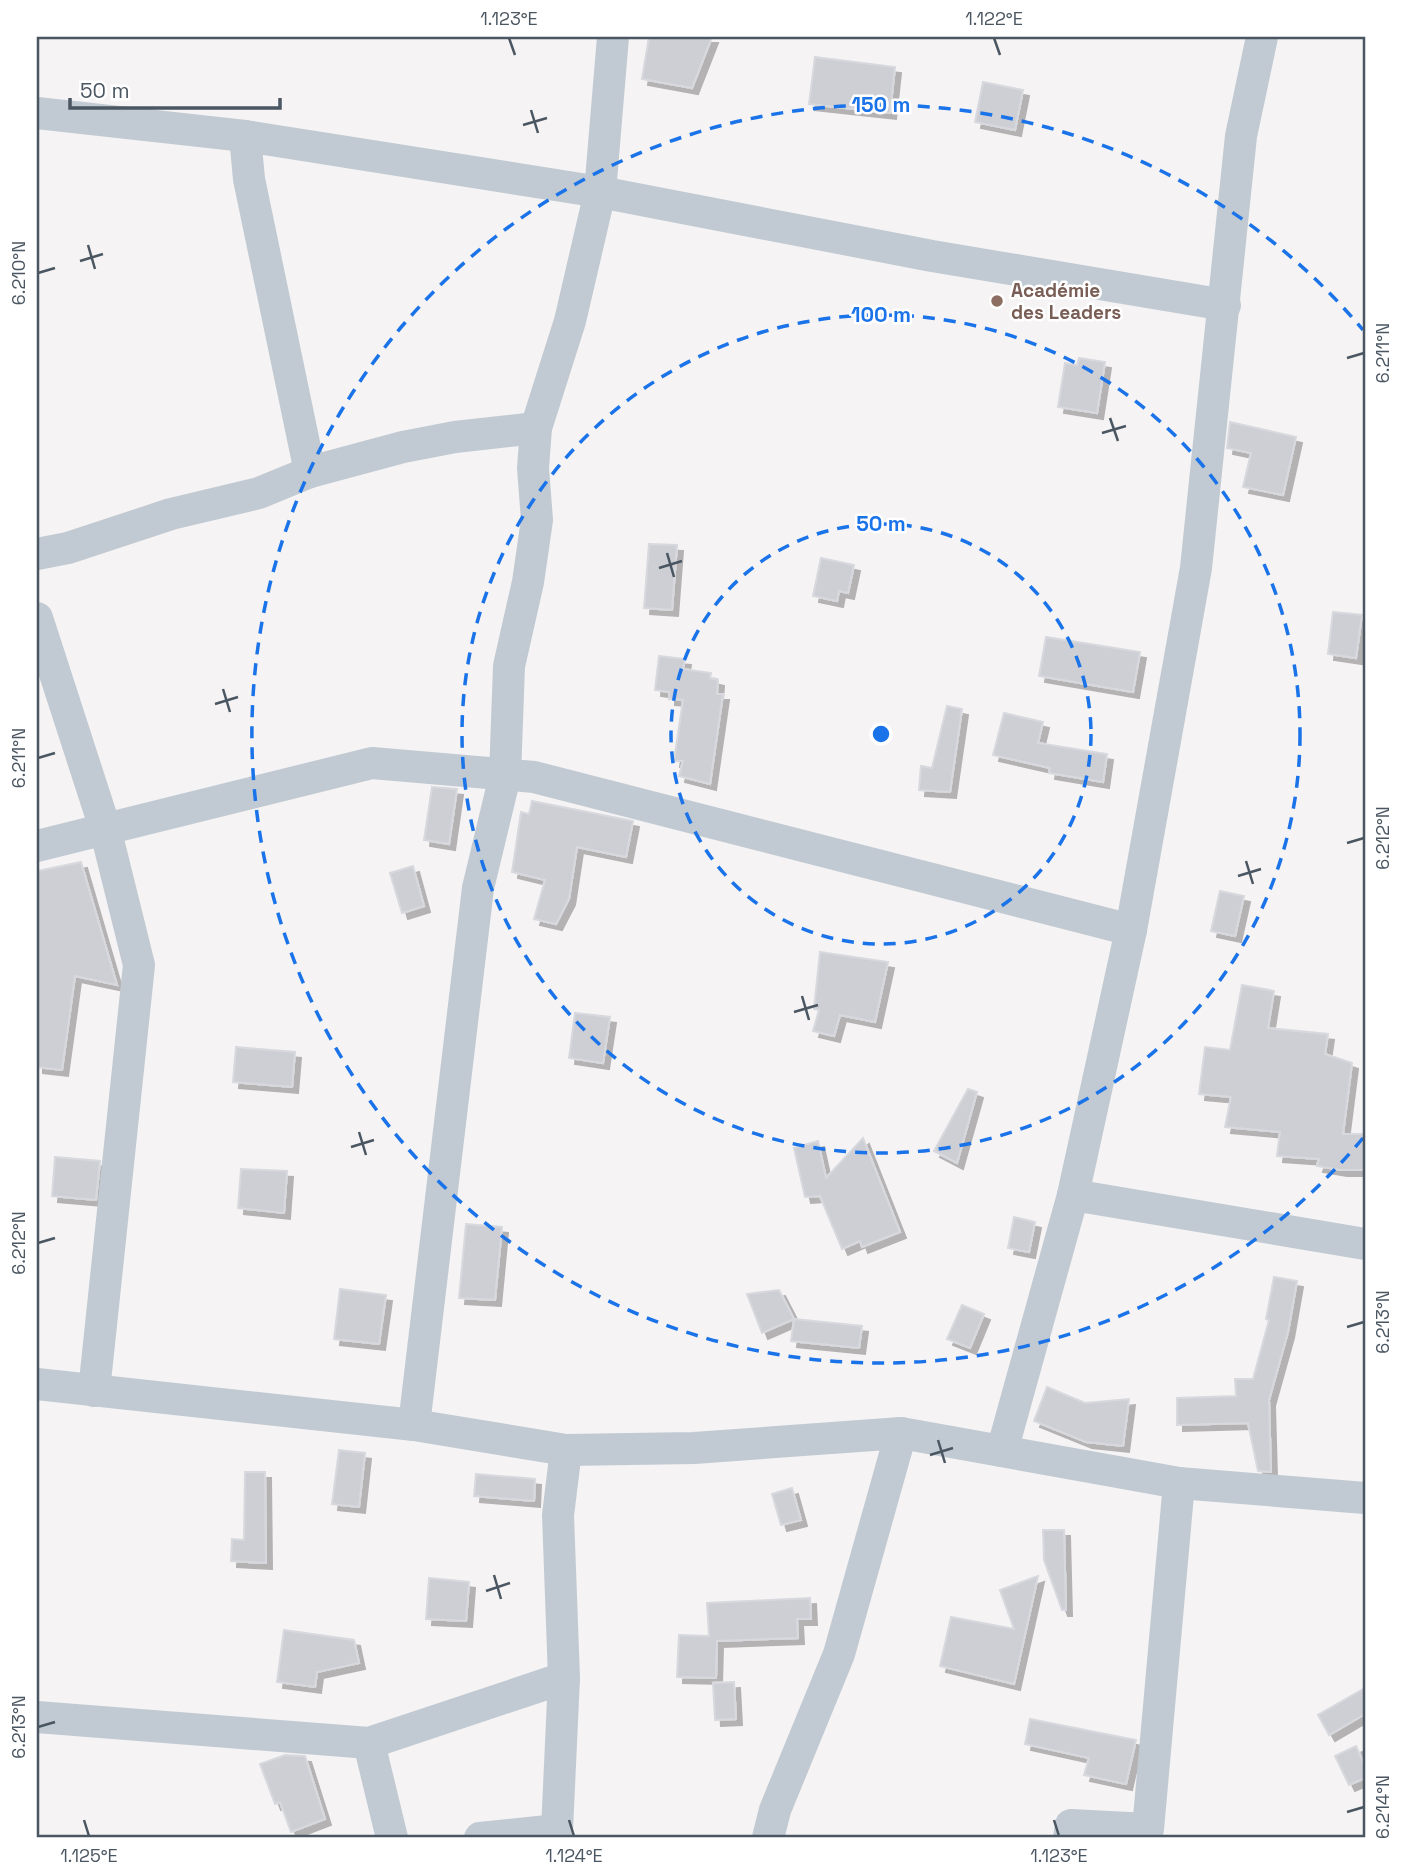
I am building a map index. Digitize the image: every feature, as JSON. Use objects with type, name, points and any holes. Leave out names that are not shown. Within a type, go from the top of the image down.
[{"type":"street","points":[[414,1425],[478,888],[505,776],[509,666],[528,582],[537,520],[533,468],[536,428],[570,321],[600,192],[613,37]]},
{"type":"street","points":[[1002,1451],[1073,1195],[1131,930],[1196,568],[1203,473],[1215,403],[1230,226],[1241,136],[1262,37]]},
{"type":"street","points":[[37,113],[245,136],[600,192],[932,256],[1225,304]]},
{"type":"street","points":[[245,136],[249,179],[310,472]]},
{"type":"street","points":[[37,554],[68,548],[171,514],[259,493],[310,472],[455,437],[536,428]]},
{"type":"street","points":[[37,618],[105,828],[139,965],[94,1391]]},
{"type":"street","points":[[37,846],[372,763],[534,777],[1131,930]]},
{"type":"street","points":[[1073,1195],[1365,1244]]},
{"type":"street","points":[[37,1384],[414,1425],[566,1450],[694,1448],[901,1433],[1179,1483],[1365,1498]]},
{"type":"street","points":[[768,1838],[775,1810],[839,1654],[901,1433]]},
{"type":"street","points":[[480,1838],[557,1834],[564,1678],[558,1515],[566,1450]]},
{"type":"street","points":[[1069,1838],[1071,1825],[1148,1829],[1179,1483]]},
{"type":"street","points":[[37,1717],[369,1743],[564,1678]]},
{"type":"street","points":[[369,1743],[391,1838]]},
{"type":"building","points":[[649,37],[712,37],[692,88],[642,79]]},
{"type":"building","points":[[815,57],[895,67],[890,113],[809,104]]},
{"type":"building","points":[[983,82],[1023,90],[1015,130],[975,122]]},
{"type":"building","points":[[1079,358],[1105,362],[1097,413],[1058,407],[1065,363],[1077,365]]},
{"type":"building","points":[[1230,422],[1296,437],[1283,495],[1243,487],[1251,453],[1227,448]]},
{"type":"building","points":[[649,544],[677,545],[672,610],[644,608]]},
{"type":"building","points":[[821,558],[854,565],[848,593],[839,591],[837,601],[813,596]]},
{"type":"building","points":[[1333,612],[1362,615],[1356,658],[1328,654]]},
{"type":"building","points":[[1046,637],[1140,652],[1133,692],[1039,676]]},
{"type":"building","points":[[659,656],[685,659],[683,669],[711,673],[710,678],[718,680],[717,694],[723,694],[710,784],[679,776],[683,761],[674,761],[683,700],[669,699],[669,692],[655,690]]},
{"type":"building","points":[[947,706],[962,709],[950,792],[919,790],[921,766],[932,768]]},
{"type":"building","points":[[1004,713],[1043,722],[1038,743],[1107,754],[1103,782],[1049,773],[1050,768],[993,755]]},
{"type":"building","points":[[432,787],[457,789],[449,844],[424,840]]},
{"type":"building","points":[[532,801],[633,821],[626,857],[577,847],[569,899],[556,924],[534,919],[545,880],[512,872],[521,812],[529,814]]},
{"type":"building","points":[[81,862],[117,985],[75,976],[62,1070],[37,1067],[37,871]]},
{"type":"building","points":[[413,866],[424,906],[402,913],[390,873]]},
{"type":"building","points":[[1220,891],[1244,896],[1235,936],[1211,931]]},
{"type":"building","points":[[820,952],[888,962],[875,1022],[840,1015],[834,1036],[813,1031],[819,1010],[814,1009]]},
{"type":"building","points":[[1242,985],[1274,991],[1268,1028],[1328,1034],[1325,1054],[1352,1063],[1343,1134],[1365,1134],[1365,1170],[1341,1170],[1317,1166],[1319,1159],[1277,1156],[1280,1132],[1225,1127],[1231,1097],[1199,1094],[1205,1047],[1230,1050]]},
{"type":"building","points":[[575,1013],[610,1017],[603,1063],[569,1058]]},
{"type":"building","points":[[236,1047],[295,1052],[292,1087],[233,1082]]},
{"type":"building","points":[[968,1089],[977,1092],[957,1163],[934,1151]]},
{"type":"building","points":[[863,1138],[900,1232],[862,1247],[860,1241],[842,1249],[820,1196],[805,1197],[794,1148],[818,1141],[826,1178]]},
{"type":"building","points":[[55,1157],[100,1161],[96,1200],[52,1196]]},
{"type":"building","points":[[241,1169],[287,1171],[284,1213],[238,1208]]},
{"type":"building","points":[[1014,1217],[1035,1222],[1029,1252],[1008,1248]]},
{"type":"building","points":[[466,1224],[502,1227],[495,1300],[459,1298]]},
{"type":"building","points":[[1274,1277],[1297,1281],[1288,1332],[1269,1400],[1271,1472],[1258,1471],[1248,1423],[1177,1425],[1177,1398],[1236,1396],[1235,1379],[1253,1379],[1269,1320],[1266,1319]]},
{"type":"building","points":[[340,1289],[386,1295],[379,1344],[334,1339]]},
{"type":"building","points":[[779,1290],[794,1319],[762,1333],[747,1294]]},
{"type":"building","points":[[962,1305],[984,1314],[970,1348],[947,1339]]},
{"type":"building","points":[[794,1319],[862,1326],[859,1348],[791,1341]]},
{"type":"building","points":[[1047,1387],[1085,1403],[1129,1399],[1123,1446],[1086,1442],[1034,1421]]},
{"type":"building","points":[[339,1450],[365,1453],[359,1507],[332,1504]]},
{"type":"building","points":[[245,1472],[265,1472],[266,1563],[231,1561],[232,1539],[244,1540]]},
{"type":"building","points":[[476,1474],[535,1479],[534,1501],[474,1496]]},
{"type":"building","points":[[792,1488],[801,1520],[781,1525],[772,1494]]},
{"type":"building","points":[[1043,1530],[1064,1530],[1066,1610],[1062,1610],[1044,1560]]},
{"type":"building","points":[[1038,1576],[1014,1684],[940,1666],[951,1617],[1014,1629],[1000,1590]]},
{"type":"building","points":[[429,1578],[469,1582],[466,1621],[426,1619]]},
{"type":"building","points":[[810,1598],[811,1619],[797,1619],[798,1638],[717,1641],[716,1678],[677,1677],[679,1635],[709,1636],[707,1603]]},
{"type":"building","points":[[284,1630],[354,1640],[359,1663],[317,1672],[315,1687],[277,1682]]},
{"type":"building","points":[[734,1682],[736,1719],[715,1720],[713,1683]]},
{"type":"building","points":[[1365,1688],[1365,1714],[1329,1735],[1318,1715]]},
{"type":"building","points":[[1030,1719],[1136,1740],[1126,1784],[1084,1775],[1089,1758],[1025,1744]]},
{"type":"building","points":[[1356,1746],[1365,1766],[1365,1778],[1349,1785],[1335,1756]]},
{"type":"building","points":[[285,1755],[305,1756],[325,1819],[291,1832],[280,1802],[275,1804],[260,1764]]},
{"type":"place","name":"Académie des Leaders","points":[[997,301]]}]
